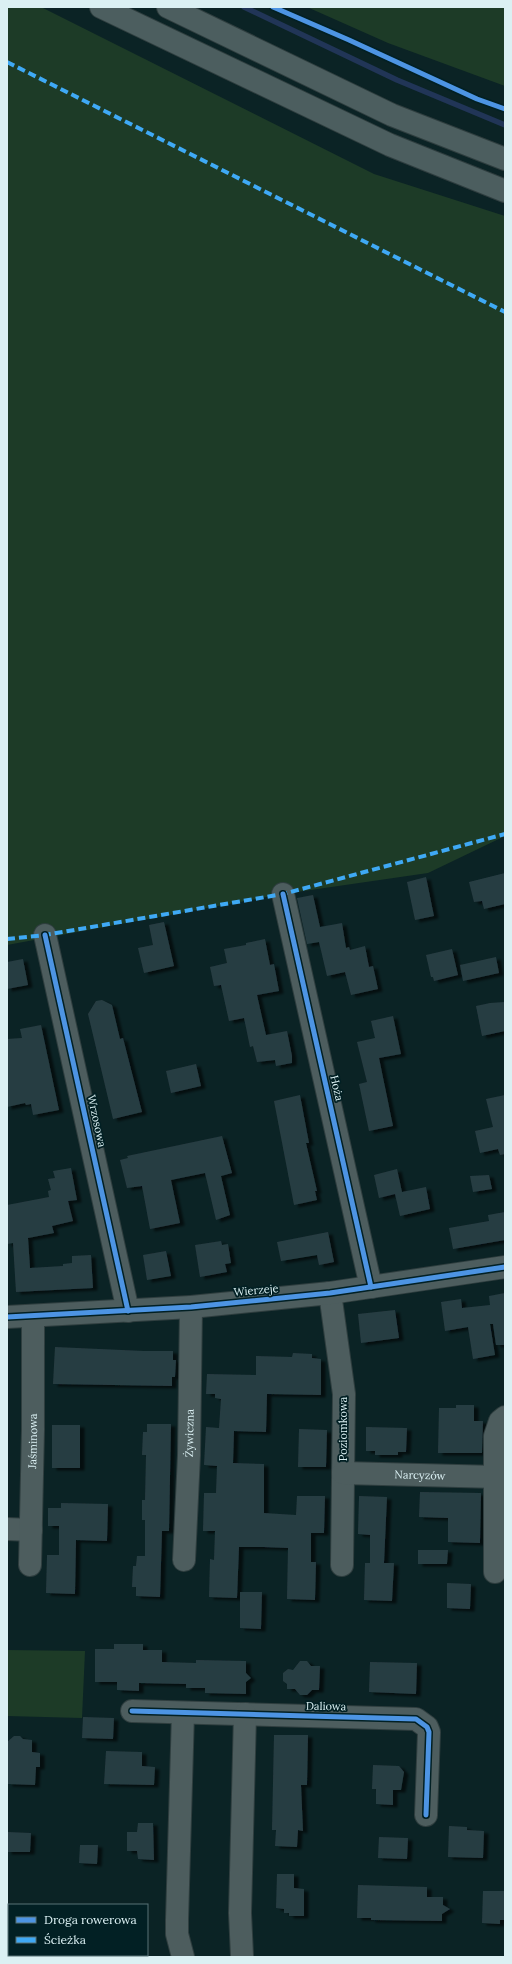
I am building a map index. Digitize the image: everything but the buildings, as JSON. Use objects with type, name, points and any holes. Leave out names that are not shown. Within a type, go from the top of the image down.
[{"type":"main road","points":[[101,7],[390,145],[505,191]]},
{"type":"main road","points":[[168,7],[392,115],[505,159]]},
{"type":"street","name":"Hoża","points":[[283,894],[370,1287]]},
{"type":"street","name":"Wrzosowa","points":[[45,935],[128,1311]]},
{"type":"street","name":"Wierzeje","points":[[7,1317],[33,1317],[191,1307],[330,1293],[505,1267]]},
{"type":"street","name":"Poziomkowa","points":[[330,1293],[344,1394],[342,1565]]},
{"type":"street","name":"Żywiczna","points":[[184,1560],[189,1455],[191,1307]]},
{"type":"street","name":"Jaśminowa","points":[[30,1565],[33,1429],[33,1317]]},
{"type":"street","points":[[495,1572],[496,1436],[500,1421],[505,1417]]},
{"type":"street","name":"Narcyzów","points":[[343,1473],[496,1477]]},
{"type":"street","points":[[7,1529],[31,1530]]},
{"type":"street","name":"Daliowa","points":[[132,1711],[416,1719],[428,1727],[429,1732],[426,1815]]},
{"type":"street","points":[[183,1713],[177,1920],[178,1939],[183,1957]]},
{"type":"street","points":[[242,1956],[240,1913],[246,1714]]},
{"type":"street","points":[[227,1957],[257,1957]]},
{"type":"green space","points":[[7,7],[41,7],[374,174],[505,216],[505,836],[428,873],[283,894],[7,945]]},
{"type":"green space","points":[[307,7],[505,7],[505,86],[388,43]]},
{"type":"green space","points":[[7,1650],[85,1651],[82,1718],[7,1716]]},
{"type":"waterway","points":[[244,7],[397,80],[505,125]]},
{"type":"marked path","points":[[7,62],[505,312]]},
{"type":"marked path","points":[[7,939],[45,935],[283,894],[505,834]]},
{"type":"cycle path","points":[[273,7],[477,99],[505,109]]},
{"type":"cycle path","points":[[283,894],[371,1287]]},
{"type":"cycle path","points":[[45,935],[128,1311]]},
{"type":"cycle path","points":[[7,1317],[191,1307],[330,1293],[505,1267]]},
{"type":"cycle path","points":[[132,1711],[416,1719],[427,1727],[429,1732],[426,1815]]}]
